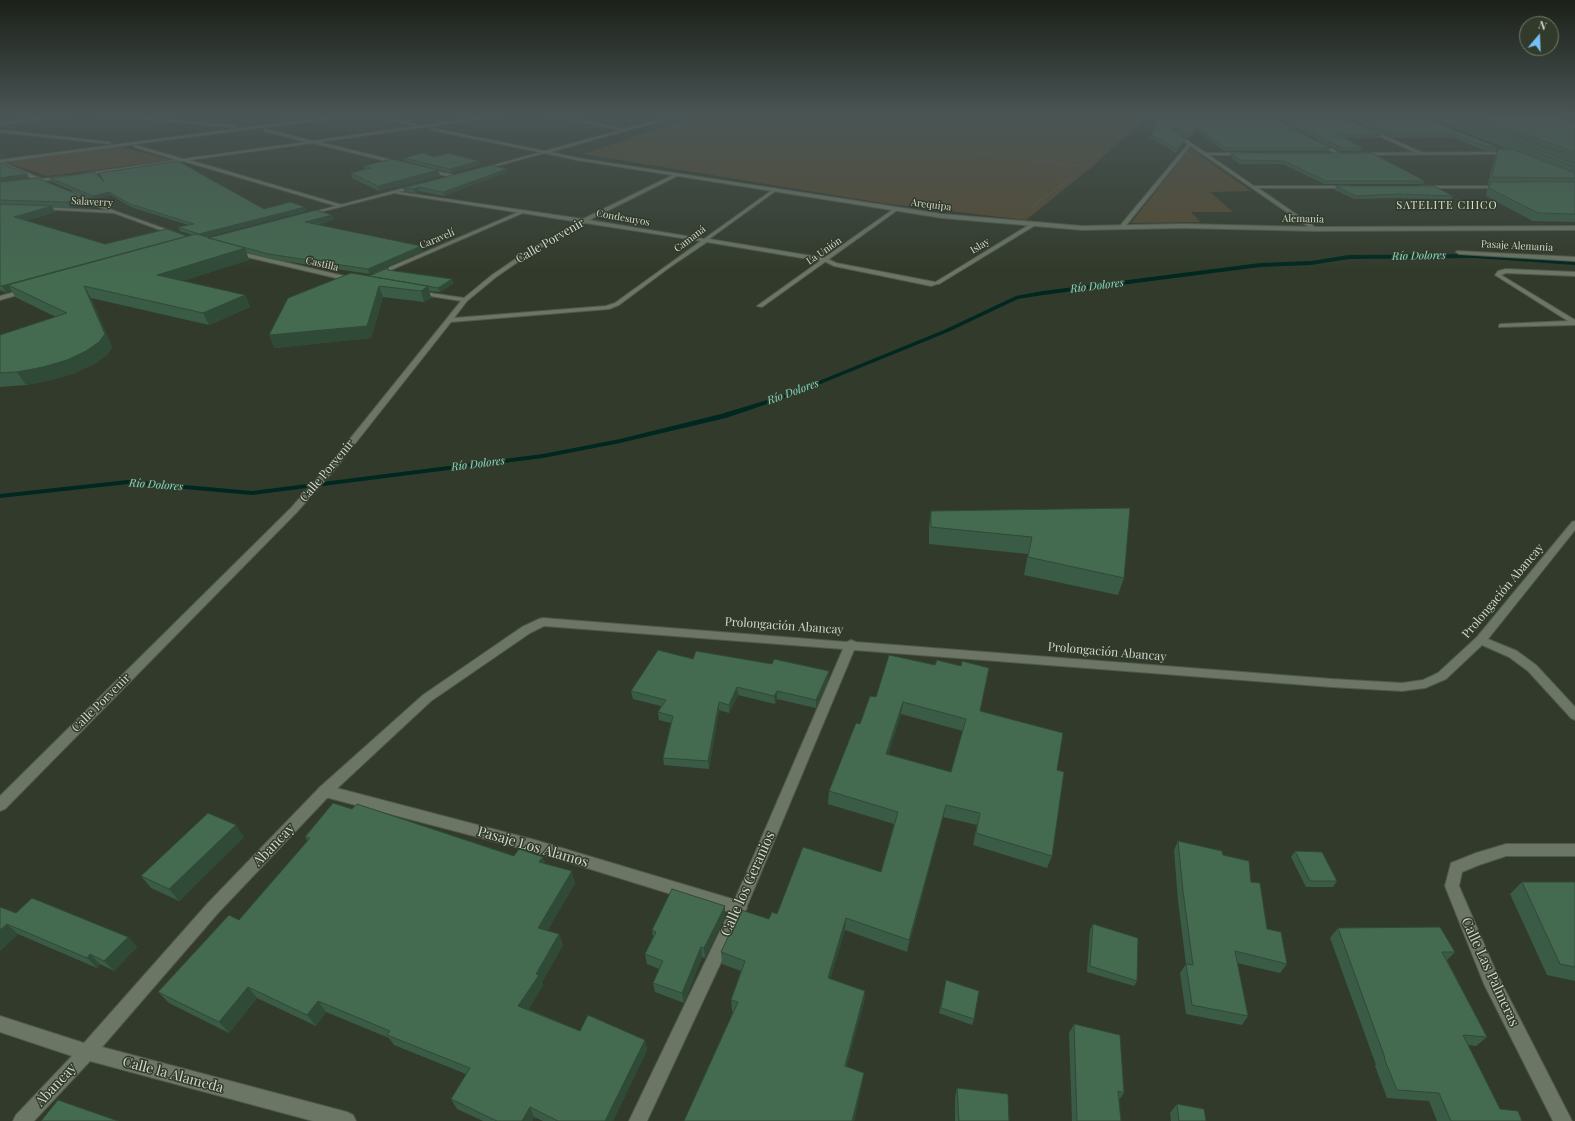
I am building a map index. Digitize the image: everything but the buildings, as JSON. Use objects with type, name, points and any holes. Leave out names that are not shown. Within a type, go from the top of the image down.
[{"type":"street","points":[[12,167],[55,186]]},
{"type":"street","points":[[79,175],[134,167]]},
{"type":"street","points":[[210,167],[340,206]]},
{"type":"street","points":[[475,170],[485,167]]},
{"type":"street","name":"Arequipa","points":[[632,167],[942,216],[1032,224]]},
{"type":"street","points":[[1121,228],[1171,167]]},
{"type":"street","points":[[1225,167],[1315,228]]},
{"type":"street","points":[[421,169],[452,176]]},
{"type":"street","points":[[443,179],[460,174]]},
{"type":"street","name":"Calle Porvenir","points":[[0,805],[294,510],[332,467],[465,300],[494,276],[526,254],[584,221],[677,174]]},
{"type":"street","points":[[21,183],[72,176]]},
{"type":"street","points":[[301,216],[422,184]]},
{"type":"street","points":[[1254,187],[1356,187]]},
{"type":"street","points":[[1419,187],[1505,187]]},
{"type":"street","name":"Camaná","points":[[449,320],[607,308],[617,304],[775,190]]},
{"type":"street","points":[[68,191],[115,212]]},
{"type":"street","name":"Condesuyos","points":[[394,192],[826,260],[834,264],[931,284],[937,283]]},
{"type":"street","name":"Salaverry","points":[[31,208],[115,212],[179,234]]},
{"type":"street","name":"La Unión","points":[[760,306],[898,209]]},
{"type":"street","name":"Caravelí","points":[[372,276],[523,212]]},
{"type":"street","name":"Alemania","points":[[1032,224],[1082,228],[1183,226],[1315,228],[1575,228]]},
{"type":"street","name":"Islay","points":[[937,283],[1032,224]]},
{"type":"street","name":"Castilla","points":[[231,251],[359,282]]},
{"type":"street","name":"Pasaje Alemania","points":[[1459,252],[1575,259]]},
{"type":"street","points":[[1575,274],[1506,271],[1500,272],[1498,275],[1564,318],[1575,323]]},
{"type":"street","points":[[0,298],[32,289]]},
{"type":"street","points":[[412,291],[465,300]]},
{"type":"street","points":[[1501,326],[1575,323]]},
{"type":"street","name":"Prolongación Abancay","points":[[566,623],[851,644],[1324,683],[1402,687],[1425,684],[1442,676],[1481,640],[1575,524]]},
{"type":"street","name":"Abancay","points":[[22,1121],[87,1052],[213,908],[325,791],[427,698],[526,630],[544,622],[566,623]]},
{"type":"street","points":[[1481,640],[1513,654],[1532,668],[1575,715]]},
{"type":"street","name":"Calle los Geranios","points":[[638,1121],[739,908],[851,644]]},
{"type":"street","name":"Pasaje Los Alamos","points":[[325,791],[535,846],[739,908]]},
{"type":"street","name":"Calle Las Palmeras","points":[[1563,1121],[1490,978],[1452,886],[1456,868],[1506,850],[1575,850]]},
{"type":"street","name":"Calle la Alameda","points":[[0,1024],[87,1052],[347,1121]]},
{"type":"path","points":[[1031,207],[1085,167]]},
{"type":"shaded area","points":[[21,167],[114,167],[48,176]]},
{"type":"shaded area","points":[[664,167],[1091,167],[1026,220],[882,203]]},
{"type":"shaded area","points":[[1175,167],[1217,167],[1251,191],[1210,192],[1233,212],[1191,212],[1200,222],[1131,223]]},
{"type":"waterway","name":"Río Dolores","points":[[0,496],[128,482],[252,493],[543,456],[620,441],[723,416],[789,395],[946,331],[1016,298],[1043,293],[1260,265],[1311,263],[1349,257],[1475,256],[1575,263]]},
{"type":"district","name":"SATELITE CHICO","points":[[1447,206]]}]
